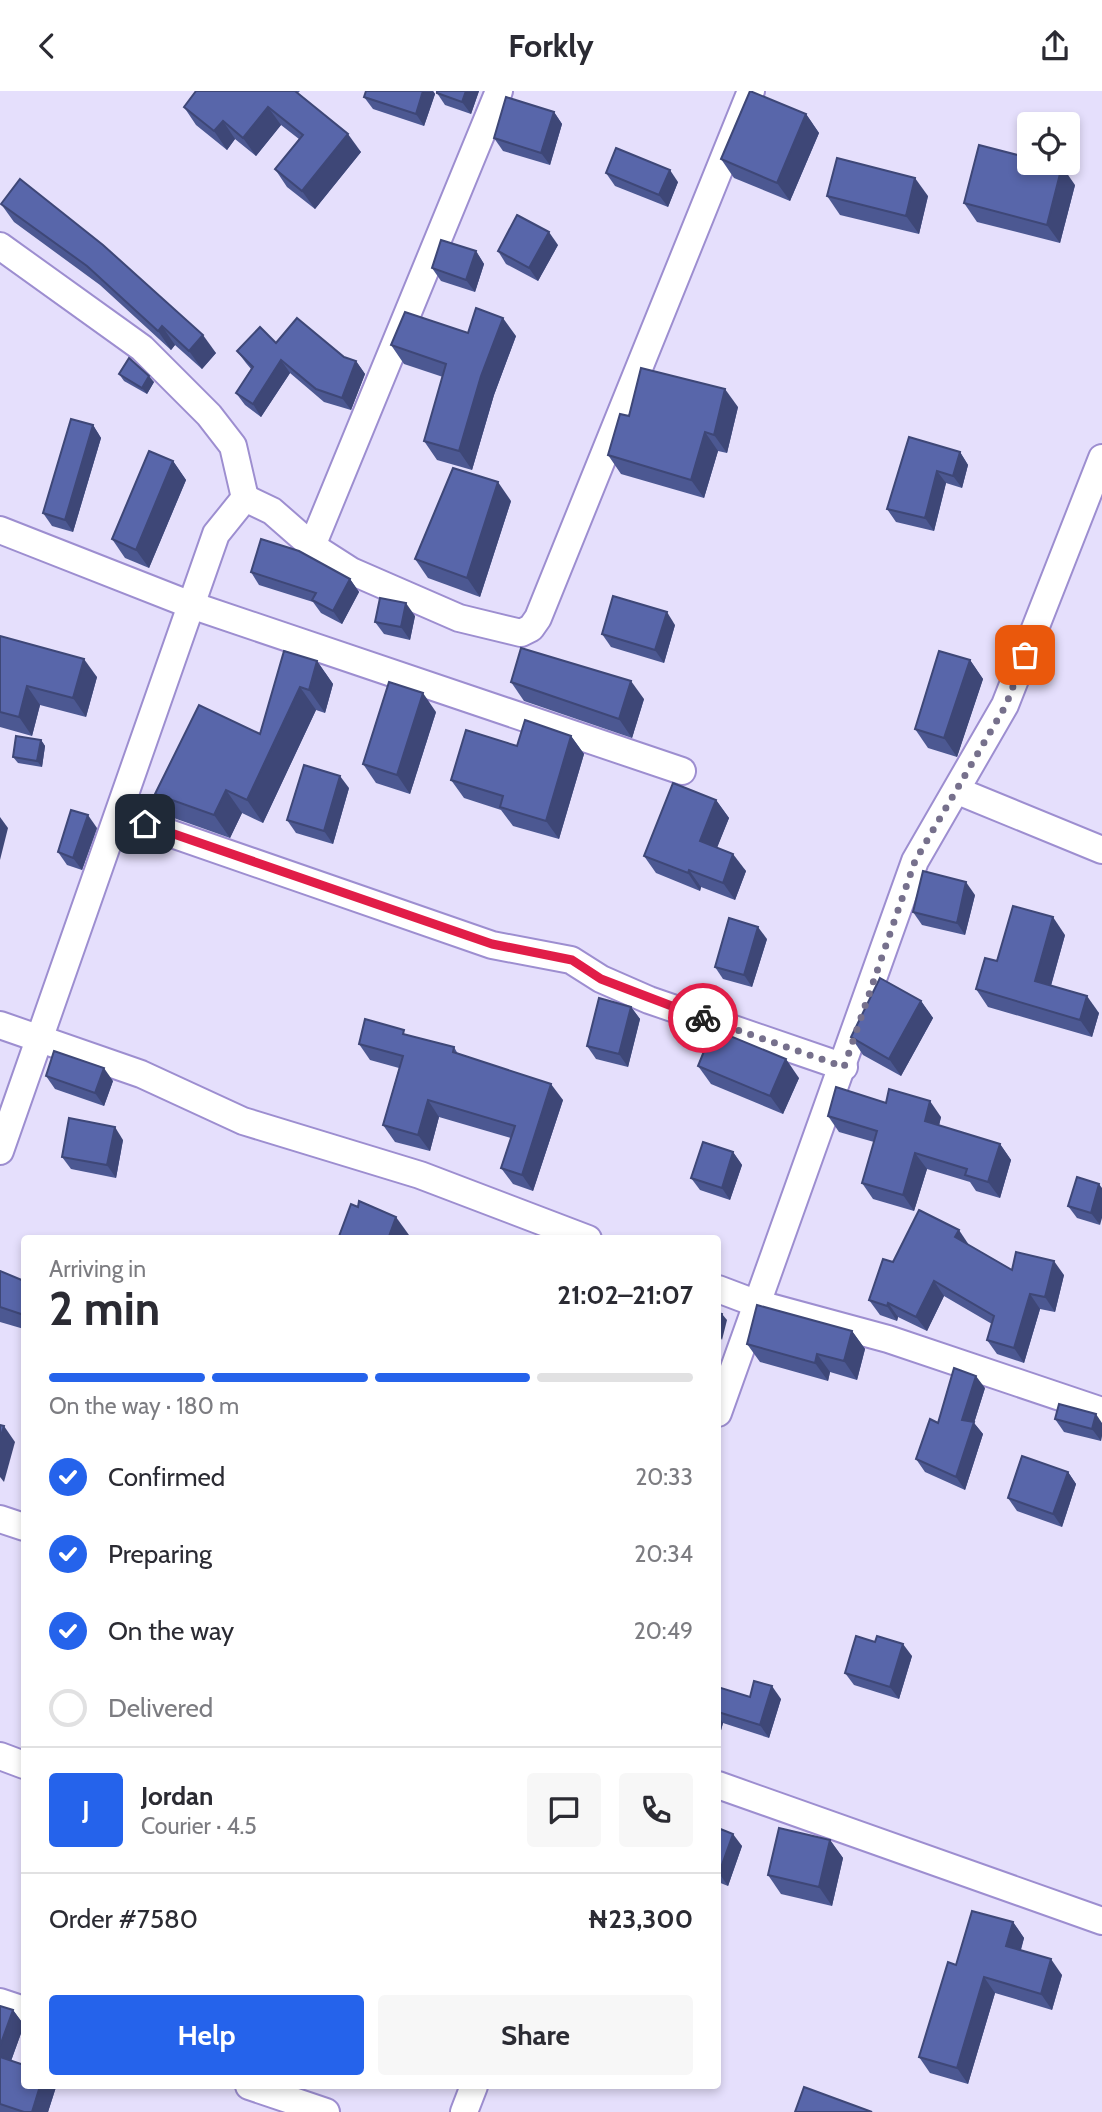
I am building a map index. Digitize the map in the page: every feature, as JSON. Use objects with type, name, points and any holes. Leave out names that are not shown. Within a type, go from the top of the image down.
[{"type":"street","points":[[312,547],[499,91]]},
{"type":"street","points":[[245,498],[272,511],[312,547],[351,571],[459,618],[521,633],[531,628],[538,618],[751,91]]},
{"type":"street","points":[[0,246],[142,348],[209,415],[233,446],[245,498]]},
{"type":"street","points":[[721,1404],[755,1303],[844,1067],[915,861],[1006,705],[1102,458]]},
{"type":"street","points":[[0,1151],[120,816],[216,534],[245,498]]},
{"type":"street","points":[[0,530],[191,605],[682,771]]},
{"type":"street","points":[[958,791],[1102,850]]},
{"type":"street","points":[[120,816],[492,944],[572,960],[601,979],[649,1000],[844,1067]]},
{"type":"street","points":[[0,1025],[141,1074],[243,1121],[420,1175],[578,1235]]},
{"type":"street","points":[[721,1290],[755,1303],[888,1339],[1102,1411]]},
{"type":"street","points":[[0,1518],[21,1526]]},
{"type":"street","points":[[0,1756],[21,1764]]},
{"type":"street","points":[[721,1786],[1102,1921]]},
{"type":"street","points":[[0,2002],[21,2009]]},
{"type":"street","points":[[258,2089],[326,2112]]},
{"type":"street","points":[[464,2112],[473,2089]]},
{"type":"building","points":[[196,91],[295,91],[348,134],[302,191],[275,169],[303,135],[268,107],[243,138],[223,121],[214,131],[184,107]]},
{"type":"building","points":[[366,91],[423,91],[416,114],[364,97]]},
{"type":"building","points":[[437,91],[466,91],[462,102]]},
{"type":"building","points":[[750,91],[806,114],[777,183],[721,159]]},
{"type":"building","points":[[506,97],[554,112],[541,153],[494,138]]},
{"type":"building","points":[[979,145],[1017,155],[1017,175],[1060,175],[1047,225],[964,203]]},
{"type":"building","points":[[616,148],[670,170],[659,195],[606,173]]},
{"type":"building","points":[[837,158],[915,178],[906,216],[827,196]]},
{"type":"building","points":[[20,179],[103,245],[203,335],[189,351],[162,326],[158,331],[87,266],[1,204]]},
{"type":"building","points":[[517,215],[549,232],[529,268],[498,251]]},
{"type":"building","points":[[441,240],[476,251],[466,280],[432,268]]},
{"type":"building","points":[[476,308],[503,318],[481,376],[459,451],[424,441],[446,364],[391,345],[405,312],[468,333]]},
{"type":"building","points":[[297,318],[344,357],[356,361],[342,398],[316,389],[281,360],[253,404],[236,393],[253,367],[237,351],[260,327],[276,343]]},
{"type":"building","points":[[129,358],[149,376],[142,388],[119,374]]},
{"type":"building","points":[[641,368],[725,389],[714,435],[705,432],[691,480],[608,455],[620,414],[629,416]]},
{"type":"building","points":[[71,419],[93,425],[65,520],[43,513]]},
{"type":"building","points":[[909,437],[960,452],[953,476],[937,471],[925,518],[887,509]]},
{"type":"building","points":[[149,451],[173,461],[136,550],[112,539]]},
{"type":"building","points":[[453,468],[498,482],[467,578],[415,559]]},
{"type":"building","points":[[261,539],[299,551],[350,579],[333,611],[312,600],[316,593],[251,572]]},
{"type":"building","points":[[613,596],[667,612],[655,650],[602,634]]},
{"type":"building","points":[[380,598],[406,603],[401,627],[375,622]]},
{"type":"building","points":[[0,636],[84,659],[73,698],[27,686],[19,717],[0,712]]},
{"type":"building","points":[[521,648],[631,681],[619,719],[511,682]]},
{"type":"building","points":[[284,651],[317,661],[309,690],[300,687],[247,800],[226,790],[214,815],[155,794],[199,705],[260,734]]},
{"type":"building","points":[[939,651],[970,660],[944,738],[915,729]]},
{"type":"building","points":[[389,682],[423,693],[397,775],[363,764]]},
{"type":"building","points":[[525,720],[571,736],[546,821],[500,807],[503,796],[451,780],[466,730],[517,746]]},
{"type":"building","points":[[16,736],[41,740],[37,761],[13,757]]},
{"type":"building","points":[[304,765],[340,776],[324,831],[287,820]]},
{"type":"building","points":[[673,783],[716,800],[700,841],[733,854],[723,883],[644,856]]},
{"type":"building","points":[[71,810],[88,815],[73,858],[58,852]]},
{"type":"building","points":[[923,871],[966,882],[957,923],[913,912]]},
{"type":"building","points":[[1013,906],[1053,917],[1035,981],[1087,996],[1080,1020],[976,989],[985,958],[997,961]]},
{"type":"building","points":[[729,918],[758,927],[744,975],[715,967]]},
{"type":"building","points":[[880,978],[921,1001],[889,1059],[851,1037]]},
{"type":"building","points":[[599,998],[631,1007],[619,1054],[587,1046]]},
{"type":"building","points":[[365,1019],[404,1030],[403,1034],[454,1047],[453,1052],[551,1084],[522,1175],[501,1168],[515,1126],[428,1100],[418,1135],[383,1125],[403,1056],[359,1044]]},
{"type":"building","points":[[713,1029],[786,1059],[770,1096],[698,1066]]},
{"type":"building","points":[[54,1051],[104,1068],[95,1093],[46,1076]]},
{"type":"building","points":[[836,1087],[886,1103],[889,1089],[930,1101],[925,1121],[1000,1144],[988,1182],[965,1175],[967,1169],[915,1153],[903,1195],[862,1183],[877,1131],[828,1116]]},
{"type":"building","points":[[69,1118],[115,1127],[107,1165],[62,1157]]},
{"type":"building","points":[[703,1142],[733,1152],[722,1188],[691,1178]]},
{"type":"building","points":[[1077,1177],[1099,1184],[1091,1213],[1068,1206]]},
{"type":"building","points":[[359,1201],[396,1217],[389,1235],[339,1235],[351,1204],[358,1207]]},
{"type":"building","points":[[919,1210],[959,1230],[955,1237],[1012,1270],[1016,1252],[1054,1261],[1045,1297],[1030,1294],[1014,1348],[987,1340],[994,1316],[934,1281],[916,1317],[888,1303],[887,1306],[869,1300],[883,1259],[893,1262]]},
{"type":"building","points":[[0,1271],[21,1280],[21,1314],[0,1307]]},
{"type":"building","points":[[757,1305],[852,1331],[844,1361],[817,1354],[815,1363],[747,1344]]},
{"type":"building","points":[[954,1368],[976,1376],[962,1420],[974,1422],[956,1477],[916,1459],[930,1419],[938,1423]]},
{"type":"building","points":[[1059,1404],[1096,1414],[1092,1429],[1055,1419]]},
{"type":"building","points":[[1022,1456],[1068,1472],[1053,1514],[1008,1498]]},
{"type":"building","points":[[856,1636],[875,1642],[877,1636],[903,1644],[890,1687],[845,1673]]},
{"type":"building","points":[[754,1681],[772,1686],[760,1725],[721,1713],[721,1688],[750,1697]]},
{"type":"building","points":[[779,1828],[830,1840],[819,1887],[768,1875]]},
{"type":"building","points":[[721,1829],[733,1834],[721,1867]]},
{"type":"building","points":[[972,1911],[1013,1922],[1006,1946],[1051,1959],[1041,1994],[984,1977],[957,2068],[919,2057],[948,1962],[956,1965]]},
{"type":"building","points":[[0,2006],[13,2010],[0,2046]]},
{"type":"building","points":[[0,2057],[21,2064],[21,2089],[39,2089],[32,2112],[0,2104]]},
{"type":"building","points":[[804,2087],[872,2112],[795,2112]]},
{"type":"way so far","points":[[703,1018],[844,1067],[915,861],[1006,705],[1025,655]]},
{"type":"route","points":[[145,824],[492,944],[550,953],[572,960],[601,979],[649,1000],[703,1018]]}]
